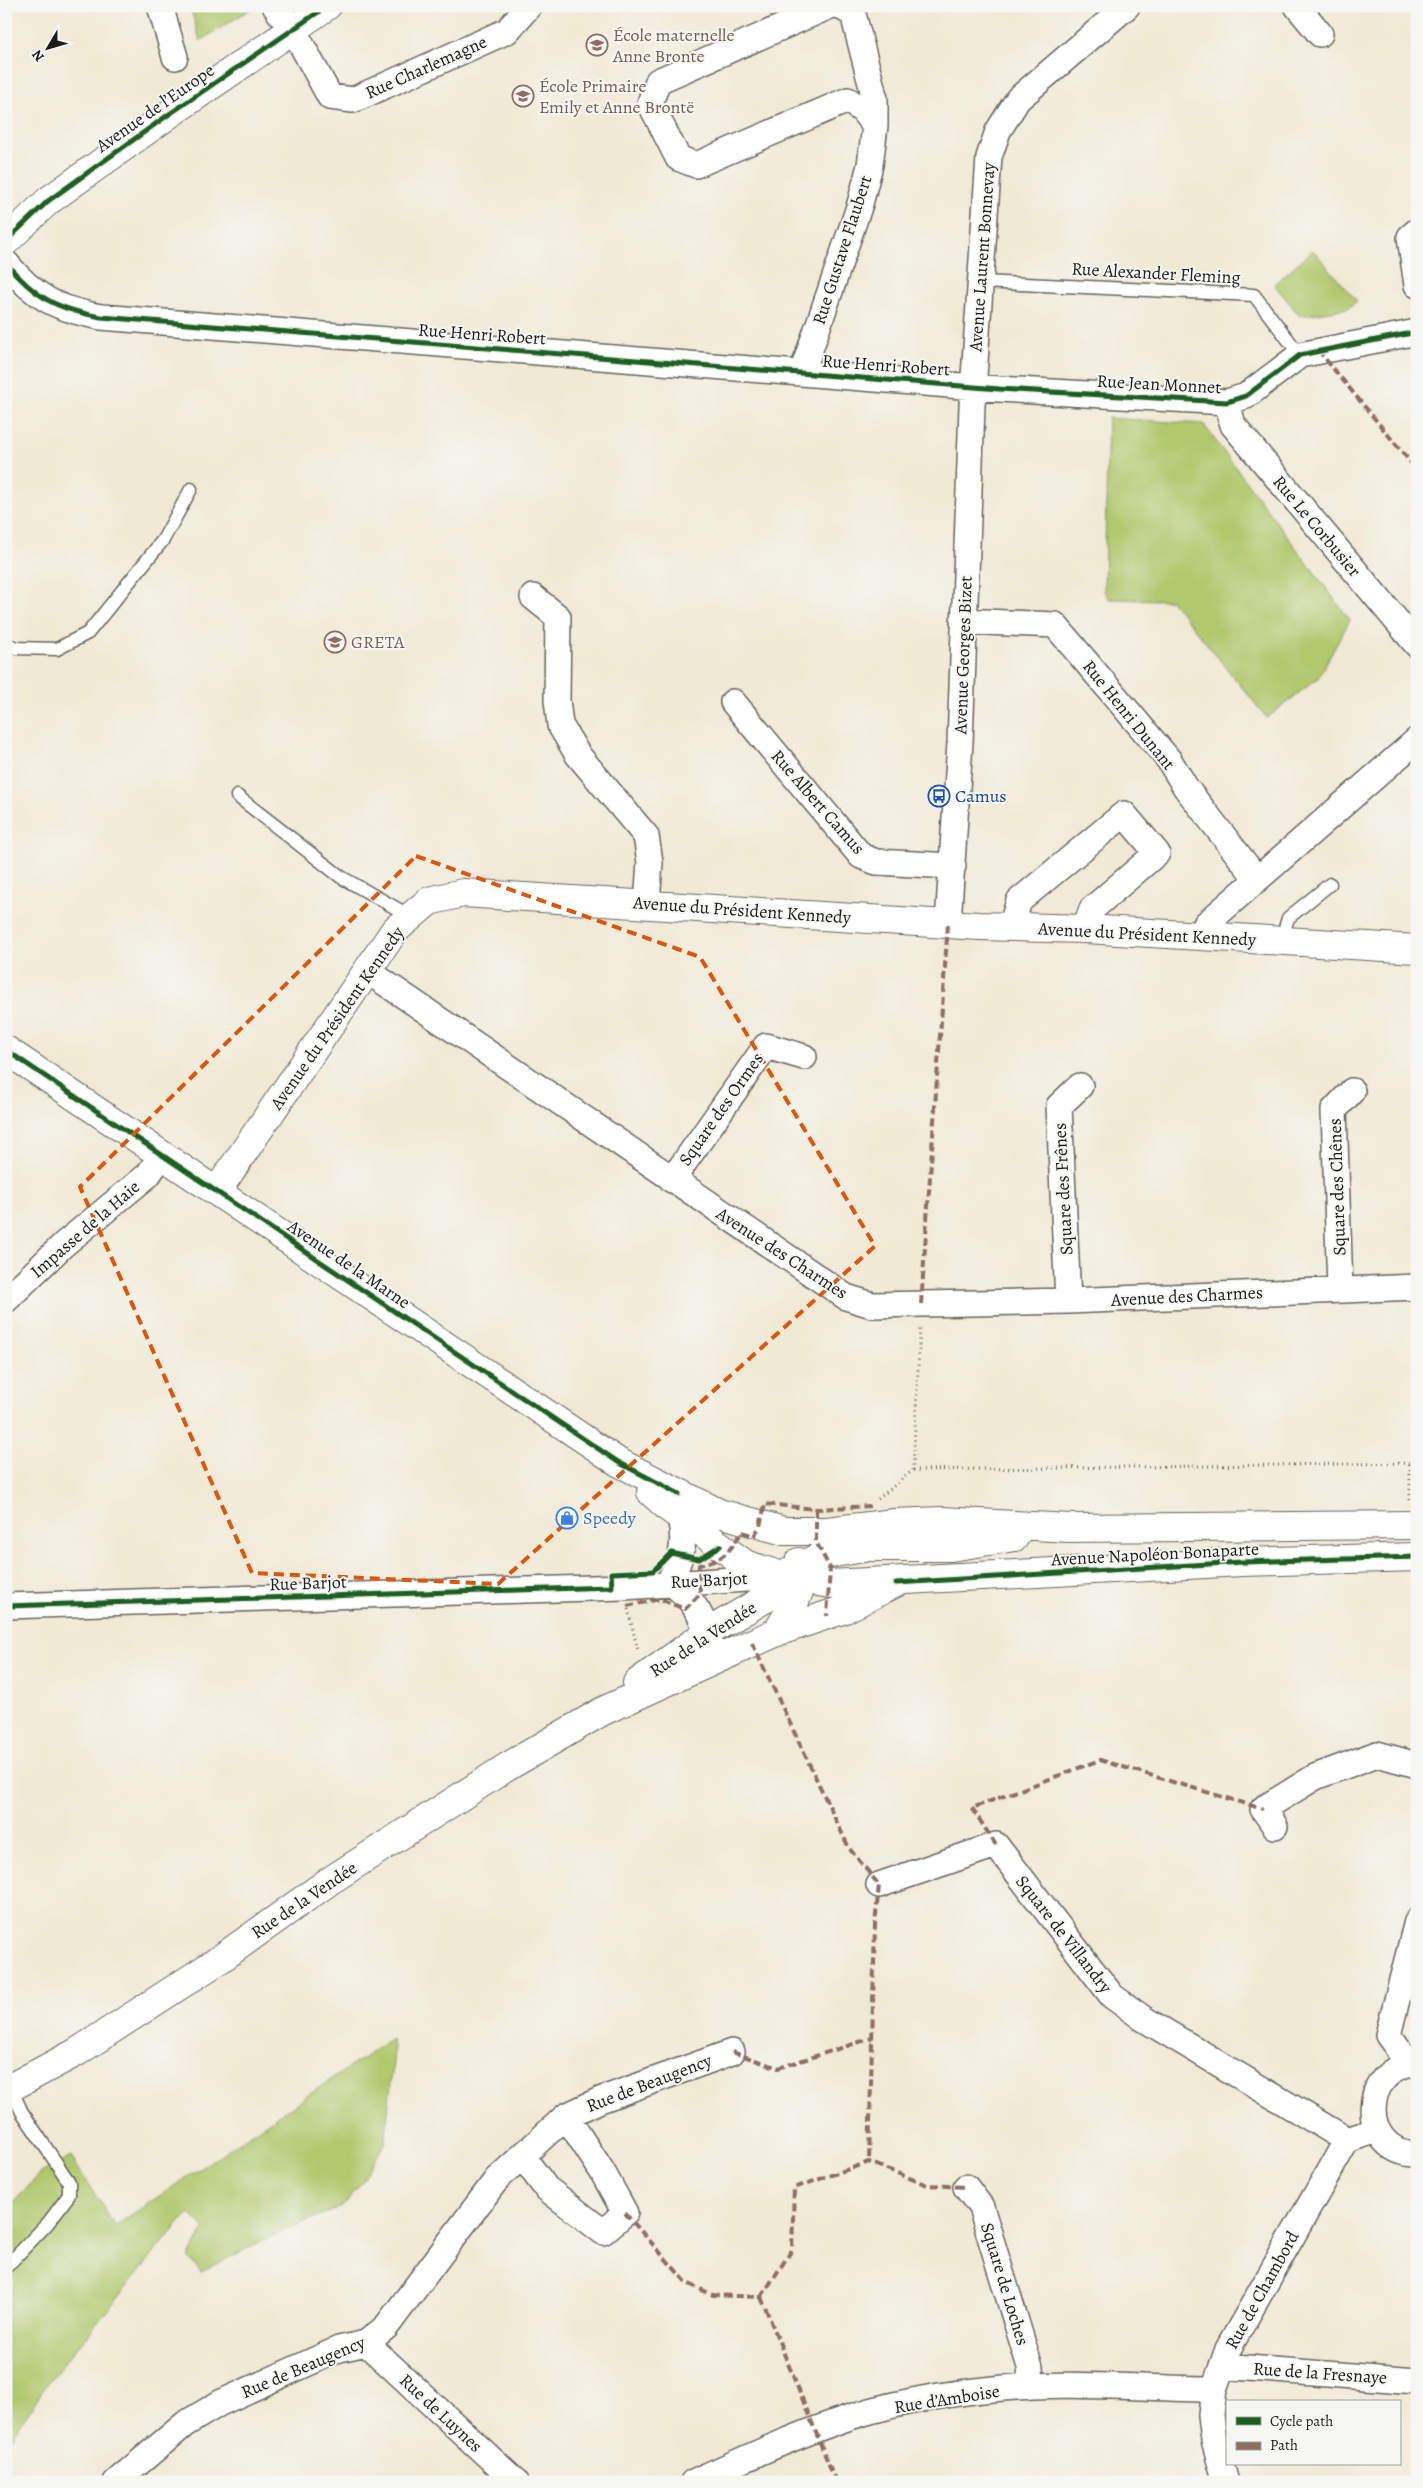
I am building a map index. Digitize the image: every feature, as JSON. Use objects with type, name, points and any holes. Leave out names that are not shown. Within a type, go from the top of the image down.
[{"type":"main road","name":"Avenue de l’Europe","points":[[6,241],[44,204],[168,114],[326,6]]},
{"type":"main road","name":"Avenue de l’Europe","points":[[6,222],[44,204]]},
{"type":"main road","name":"Avenue du Président Kennedy","points":[[217,1191],[395,930],[429,901],[463,893],[1011,927],[1085,929],[1417,949]]},
{"type":"main road","name":"Avenue de la Marne","points":[[6,1050],[618,1462],[719,1513],[784,1531]]},
{"type":"main road","name":"Avenue de la Marne","points":[[618,1462],[680,1517],[745,1564],[794,1574]]},
{"type":"main road","name":"Avenue Napoléon Bonaparte","points":[[784,1531],[835,1531],[894,1523],[942,1521],[1070,1528],[1414,1514]]},
{"type":"main road","name":"Avenue Napoléon Bonaparte","points":[[794,1574],[823,1555],[840,1551],[869,1548],[951,1546],[1070,1528]]},
{"type":"main road","points":[[784,1531],[794,1574]]},
{"type":"main road","name":"Avenue Napoléon Bonaparte","points":[[794,1574],[830,1584],[896,1583],[1242,1562],[1417,1557]]},
{"type":"main road","name":"Rue de la Vendée","points":[[778,1632],[797,1597],[794,1574]]},
{"type":"main road","name":"Rue de la Vendée","points":[[603,1711],[644,1676],[708,1632],[768,1596],[794,1574]]},
{"type":"main road","name":"Rue de la Vendée","points":[[8,2088],[76,2052],[216,1962],[336,1877],[507,1768],[603,1711],[778,1632],[828,1616],[896,1583]]},
{"type":"street","points":[[160,6],[175,57]]},
{"type":"street","points":[[276,6],[291,29]]},
{"type":"street","name":"Rue Charlemagne","points":[[291,29],[330,97],[353,100],[507,31],[529,6]]},
{"type":"street","points":[[830,6],[658,81],[650,103],[678,158],[696,165],[848,100],[862,110],[875,126]]},
{"type":"street","name":"Rue Gustave Flaubert","points":[[802,373],[860,204],[870,165],[875,126],[875,99],[853,14],[840,6]]},
{"type":"street","name":"Avenue Laurent Bonnevay","points":[[974,386],[989,157],[998,131],[1018,100],[1127,6]]},
{"type":"street","points":[[1297,6],[1320,34]]},
{"type":"street","points":[[1417,231],[1410,237],[1417,285]]},
{"type":"street","name":"Rue Henri Robert","points":[[6,263],[21,281],[46,302],[73,312],[101,317],[974,386]]},
{"type":"street","name":"Rue Jean Monnet","points":[[974,386],[1227,402],[1246,396],[1300,355],[1417,332]]},
{"type":"street","name":"Avenue Georges Bizet","points":[[948,923],[960,743],[963,621],[974,386]]},
{"type":"street","name":"Rue Le Corbusier","points":[[1227,402],[1233,425],[1417,646]]},
{"type":"street","points":[[533,597],[558,617],[557,700],[560,725],[578,754],[646,836],[650,862],[648,903]]},
{"type":"street","name":"Rue Henri Dunant","points":[[963,621],[1055,625],[1169,760],[1186,788],[1257,879]]},
{"type":"street","name":"Rue Albert Camus","points":[[733,702],[861,856],[876,862],[953,866]]},
{"type":"street","points":[[1204,936],[1206,924],[1417,740]]},
{"type":"street","points":[[1011,927],[1019,901],[1124,814],[1157,853],[1092,909],[1085,929]]},
{"type":"street","name":"Avenue des Charmes","points":[[368,972],[846,1297],[872,1305],[1068,1302],[1417,1287]]},
{"type":"street","name":"Square des Ormes","points":[[672,1180],[766,1046],[804,1057]]},
{"type":"street","name":"Square des Frênes","points":[[1068,1302],[1059,1106],[1080,1086]]},
{"type":"street","name":"Square des Chênes","points":[[1340,1289],[1334,1110],[1352,1091]]},
{"type":"street","name":"Impasse de la Haie","points":[[6,1300],[63,1245],[148,1175],[161,1156]]},
{"type":"street","points":[[680,1517],[684,1535],[684,1550],[669,1582],[693,1601],[708,1632],[714,1660]]},
{"type":"street","name":"Rue Barjot","points":[[6,1606],[623,1586],[794,1574]]},
{"type":"street","points":[[1275,1826],[1263,1809],[1315,1777],[1377,1754],[1417,1765]]},
{"type":"street","name":"Square de Villandry","points":[[879,1885],[996,1845],[1112,1996],[1144,2019],[1347,2140]]},
{"type":"street","points":[[1417,1921],[1388,2035],[1413,2064],[1396,2069],[1385,2078],[1377,2089],[1372,2102],[1377,2130],[1386,2141],[1398,2150],[1417,2154]]},
{"type":"street","name":"Rue de Beaugency","points":[[116,2482],[185,2424],[220,2403],[339,2349],[366,2344],[386,2327],[497,2179],[566,2116],[600,2100],[732,2052]]},
{"type":"street","name":"Rue de Beaugency","points":[[522,2156],[546,2188],[603,2232],[625,2213],[602,2171],[566,2116]]},
{"type":"street","points":[[1347,2140],[1377,2130]]},
{"type":"street","name":"Rue de Chambord","points":[[1226,2482],[1214,2440],[1211,2415],[1214,2389],[1222,2366],[1231,2342],[1347,2140]]},
{"type":"street","name":"Square de Loches","points":[[966,2187],[981,2207],[1030,2367],[1032,2386]]},
{"type":"street","name":"Rue de Luynes","points":[[366,2344],[516,2482]]},
{"type":"street","name":"Rue de la Fresnaye","points":[[1222,2366],[1417,2381]]},
{"type":"street","name":"Rue d’Amboise","points":[[693,2482],[751,2456],[850,2417],[897,2405],[943,2397],[1032,2386],[1214,2389]]},
{"type":"lane","name":"Rue Alexander Fleming","points":[[981,282],[1254,295],[1300,355]]},
{"type":"lane","points":[[6,644],[17,648],[57,648],[88,633],[163,540],[191,489]]},
{"type":"lane","points":[[237,796],[341,877],[410,916]]},
{"type":"lane","points":[[1281,942],[1288,918],[1330,884]]},
{"type":"lane","points":[[6,2267],[48,2223],[69,2195],[69,2182],[8,2088]]},
{"type":"path","points":[[913,1470],[920,1304]]},
{"type":"path","points":[[877,1500],[913,1470],[1417,1463]]},
{"type":"path","points":[[1410,1464],[1414,1514]]},
{"type":"path","points":[[623,1586],[644,1676]]},
{"type":"highlighted area","points":[[416,856],[700,957],[875,1246],[498,1584],[252,1573],[80,1187]]},
{"type":"green space","points":[[190,6],[251,6],[252,8],[200,41]]},
{"type":"green space","points":[[1313,250],[1357,301],[1348,308],[1300,316],[1274,284]]},
{"type":"green space","points":[[1108,418],[1203,424],[1350,620],[1318,678],[1267,718],[1171,600],[1109,599],[1104,591]]},
{"type":"green space","points":[[391,2039],[394,2051],[385,2143],[361,2183],[343,2206],[278,2233],[201,2272],[188,2258],[205,2229],[190,2214],[179,2223],[47,2384],[6,2445],[6,2210],[41,2173],[71,2157],[115,2226]]},
{"type":"marked path","points":[[1318,350],[1417,470]]},
{"type":"marked path","points":[[921,1304],[948,923]]},
{"type":"marked path","points":[[627,1606],[660,1599],[685,1609],[700,1594],[699,1565],[714,1561],[725,1555],[742,1532],[754,1536],[760,1526],[765,1504],[816,1509],[870,1506]]},
{"type":"marked path","points":[[816,1509],[816,1542],[830,1568],[827,1616]]},
{"type":"marked path","points":[[752,1643],[849,1848],[879,1885],[875,1925],[869,2162]]},
{"type":"marked path","points":[[996,1845],[972,1808],[1100,1760],[1263,1809]]},
{"type":"marked path","points":[[732,2052],[778,2068],[872,2038]]},
{"type":"marked path","points":[[761,2297],[792,2250],[794,2188],[869,2162],[927,2185],[966,2187]]},
{"type":"marked path","points":[[625,2213],[687,2283],[713,2295],[761,2297]]},
{"type":"marked path","points":[[761,2297],[836,2482]]},
{"type":"cycle path","points":[[6,241],[48,201],[168,115],[327,6]]},
{"type":"cycle path","points":[[6,263],[27,285],[48,300],[59,306],[101,317],[999,389],[1227,402],[1246,396],[1300,355],[1417,332]]},
{"type":"cycle path","points":[[6,1050],[618,1462],[679,1494]]},
{"type":"cycle path","points":[[6,1606],[612,1587],[611,1573],[653,1571],[671,1553],[699,1559],[720,1546]]},
{"type":"cycle path","points":[[896,1583],[1242,1562],[1417,1557]]},
{"type":"place","name":"École maternelle Anne Bronte","points":[[597,45]]},
{"type":"place","name":"École Primaire Emily et Anne Brontë","points":[[523,96]]},
{"type":"place","name":"GRETA","points":[[335,642]]},
{"type":"place","name":"Camus","points":[[939,796]]},
{"type":"place","name":"Speedy","points":[[567,1518]]}]
